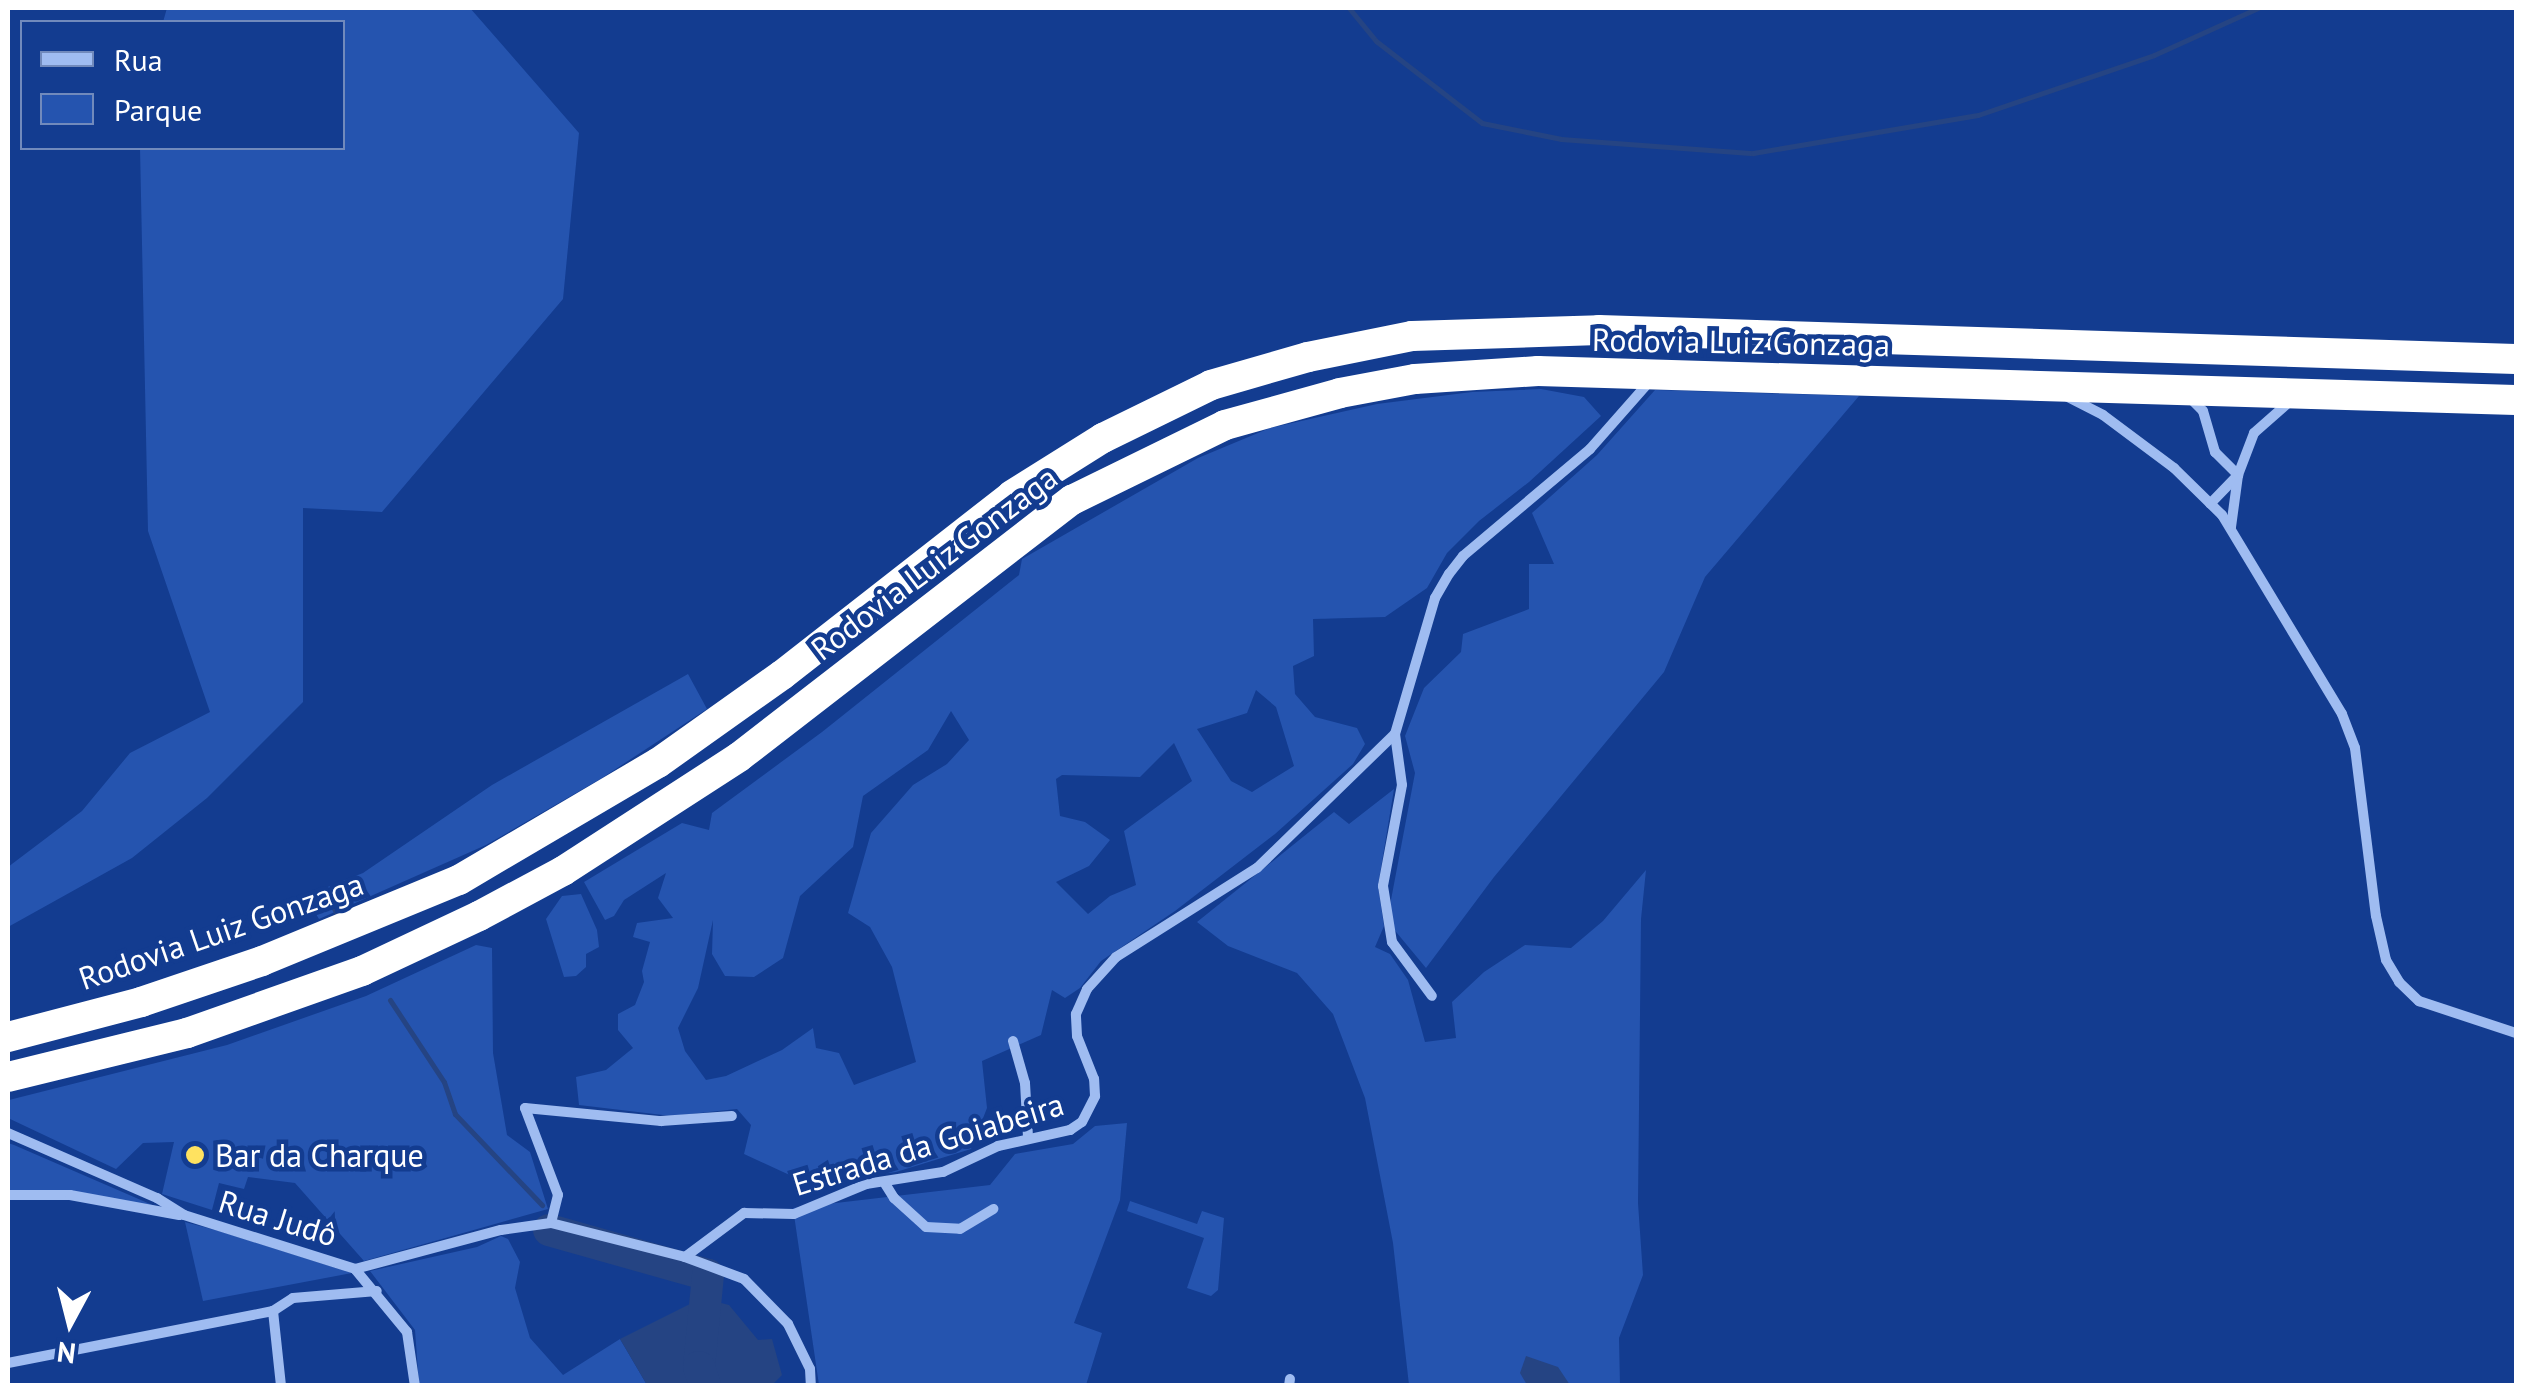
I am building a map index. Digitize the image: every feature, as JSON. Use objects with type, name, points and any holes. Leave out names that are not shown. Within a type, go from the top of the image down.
[{"type":"highway","name":"Rodovia Luiz Gonzaga","points":[[8,1037],[141,1002],[262,962],[459,880],[658,763],[782,676],[1012,495],[1103,438],[1211,386],[1308,357],[1412,336],[1599,330],[2516,359]]},
{"type":"highway","name":"Rodovia Luiz Gonzaga","points":[[8,1077],[186,1033],[362,970],[563,872],[739,757],[1072,500],[1225,425],[1340,393],[1416,379],[1538,371],[2516,400]]},
{"type":"street","name":"Estrada da Goiabeira","points":[[685,1257],[744,1214],[794,1214],[866,1184],[943,1172],[998,1146],[1070,1130],[1082,1122],[1095,1096],[1094,1078],[1077,1036],[1076,1014],[1100,972],[1116,957],[1257,868],[1326,806],[1395,734],[1434,598],[1448,574],[1463,556],[1590,449],[1652,377]]},
{"type":"street","points":[[2049,387],[2103,415],[2174,468],[2210,504],[2231,528],[2342,714],[2356,748],[2376,916],[2386,960],[2399,982],[2419,1000],[2516,1033]]},
{"type":"street","points":[[2181,390],[2203,411],[2215,452],[2238,474]]},
{"type":"street","points":[[2231,528],[2238,474],[2254,433],[2280,407],[2314,393]]},
{"type":"street","points":[[2210,504],[2238,474]]},
{"type":"street","points":[[1395,734],[1402,785],[1383,886],[1392,942],[1432,996]]},
{"type":"street","points":[[1013,1042],[1026,1083],[1028,1137]]},
{"type":"street","points":[[552,1222],[558,1195],[525,1108],[660,1120],[732,1116]]},
{"type":"street","name":"Rua Judô","points":[[8,1133],[158,1198],[184,1215],[355,1269],[407,1332],[415,1386]]},
{"type":"street","points":[[884,1182],[894,1198],[926,1227],[960,1230],[993,1209]]},
{"type":"street","points":[[8,1195],[70,1195],[184,1215]]},
{"type":"street","points":[[355,1269],[501,1230],[552,1222],[685,1257],[744,1279],[788,1324],[810,1370],[811,1386]]},
{"type":"street","points":[[8,1363],[273,1311],[293,1298],[377,1291]]},
{"type":"street","points":[[273,1311],[281,1386]]},
{"type":"green space","points":[[167,8],[470,8],[579,133],[563,299],[382,512],[303,508],[303,702],[207,798],[132,858],[8,927],[8,867],[82,811],[130,753],[210,712],[148,531],[140,150],[345,150],[345,20],[164,20]]},
{"type":"green space","points":[[1541,389],[1584,397],[1601,416],[1529,482],[1479,521],[1447,553],[1427,588],[1385,617],[1313,619],[1314,656],[1293,666],[1295,694],[1315,717],[1357,728],[1365,744],[1353,764],[1275,834],[1175,911],[1101,961],[1080,988],[1065,998],[1052,990],[1041,1035],[982,1061],[987,1108],[971,1149],[896,1172],[809,1184],[744,1154],[751,1125],[737,1109],[671,1116],[579,1105],[576,1077],[606,1070],[633,1048],[618,1030],[618,1014],[635,1005],[644,982],[642,971],[650,942],[633,937],[637,923],[673,918],[658,898],[666,873],[624,900],[614,916],[605,920],[584,882],[682,823],[709,830],[712,813],[822,732],[1019,575],[1022,559],[1198,458],[1270,428],[1377,404],[1472,392]],"holes":[[[1256,690],[1276,707],[1294,766],[1252,792],[1231,781],[1197,729],[1247,713]],[[951,711],[969,740],[947,764],[913,785],[871,833],[848,913],[870,927],[892,967],[916,1062],[854,1085],[839,1053],[816,1048],[813,1028],[782,1050],[726,1076],[706,1080],[685,1051],[678,1028],[698,988],[713,920],[712,954],[725,976],[754,977],[783,958],[800,896],[853,847],[863,796],[928,750]],[[1174,743],[1192,781],[1124,831],[1136,885],[1110,896],[1088,914],[1056,882],[1089,866],[1110,840],[1085,822],[1060,816],[1056,779],[1062,775],[1140,777]]]},
{"type":"green space","points":[[1655,390],[1859,396],[1705,577],[1664,672],[1494,877],[1426,968],[1387,921],[1415,773],[1405,736],[1424,688],[1461,652],[1463,634],[1529,609],[1529,564],[1554,564],[1532,513],[1597,455]]},
{"type":"green space","points":[[688,674],[707,709],[602,778],[486,845],[319,919],[305,896],[363,873],[492,785]]},
{"type":"green space","points":[[1394,789],[1378,886],[1384,926],[1375,947],[1390,954],[1408,980],[1425,1042],[1456,1038],[1452,1002],[1484,972],[1525,945],[1571,948],[1603,921],[1646,870],[1641,919],[1638,1203],[1643,1275],[1619,1338],[1620,1385],[1409,1385],[1393,1243],[1365,1098],[1333,1014],[1297,973],[1228,946],[1197,922],[1334,812],[1349,824]]},
{"type":"green space","points":[[581,894],[597,930],[599,947],[586,954],[586,967],[576,976],[564,977],[546,919],[562,896]]},
{"type":"green space","points":[[476,945],[492,948],[493,1053],[507,1135],[530,1152],[548,1209],[364,1261],[295,1183],[248,1177],[244,1189],[219,1183],[212,1210],[162,1194],[174,1142],[143,1143],[116,1169],[8,1118],[9,1100],[227,1045],[366,996]]},
{"type":"green space","points":[[1127,1123],[1120,1200],[1074,1323],[1102,1333],[1086,1385],[819,1385],[793,1208],[990,1185],[1015,1154],[1073,1144],[1095,1126]]},
{"type":"green space","points":[[8,1143],[157,1207],[68,1190],[8,1192]]},
{"type":"green space","points":[[1130,1201],[1197,1224],[1202,1211],[1224,1218],[1218,1290],[1211,1296],[1187,1288],[1204,1238],[1127,1211]]},
{"type":"green space","points":[[185,1222],[219,1231],[352,1273],[203,1301]]},
{"type":"green space","points":[[501,1236],[508,1239],[520,1262],[515,1288],[530,1338],[563,1375],[620,1339],[647,1385],[419,1385],[415,1330],[370,1271],[477,1247]]},
{"type":"shaded area","points":[[702,1298],[729,1305],[758,1340],[772,1339],[782,1375],[772,1385],[647,1385],[620,1339]]},
{"type":"shaded area","points":[[1526,1356],[1558,1367],[1570,1385],[1527,1385],[1520,1373]]},
{"type":"waterway","points":[[1349,8],[1376,41],[1482,123],[1561,139],[1753,153],[1978,115],[2154,55],[2258,8]]},
{"type":"waterway","points":[[326,894],[336,912]]},
{"type":"waterway","points":[[390,1000],[444,1082],[455,1114],[542,1205]]},
{"type":"waterway","points":[[549,1230],[708,1275],[699,1367],[705,1386]]},
{"type":"place","name":"Bar da Charque","points":[[195,1155]]}]
